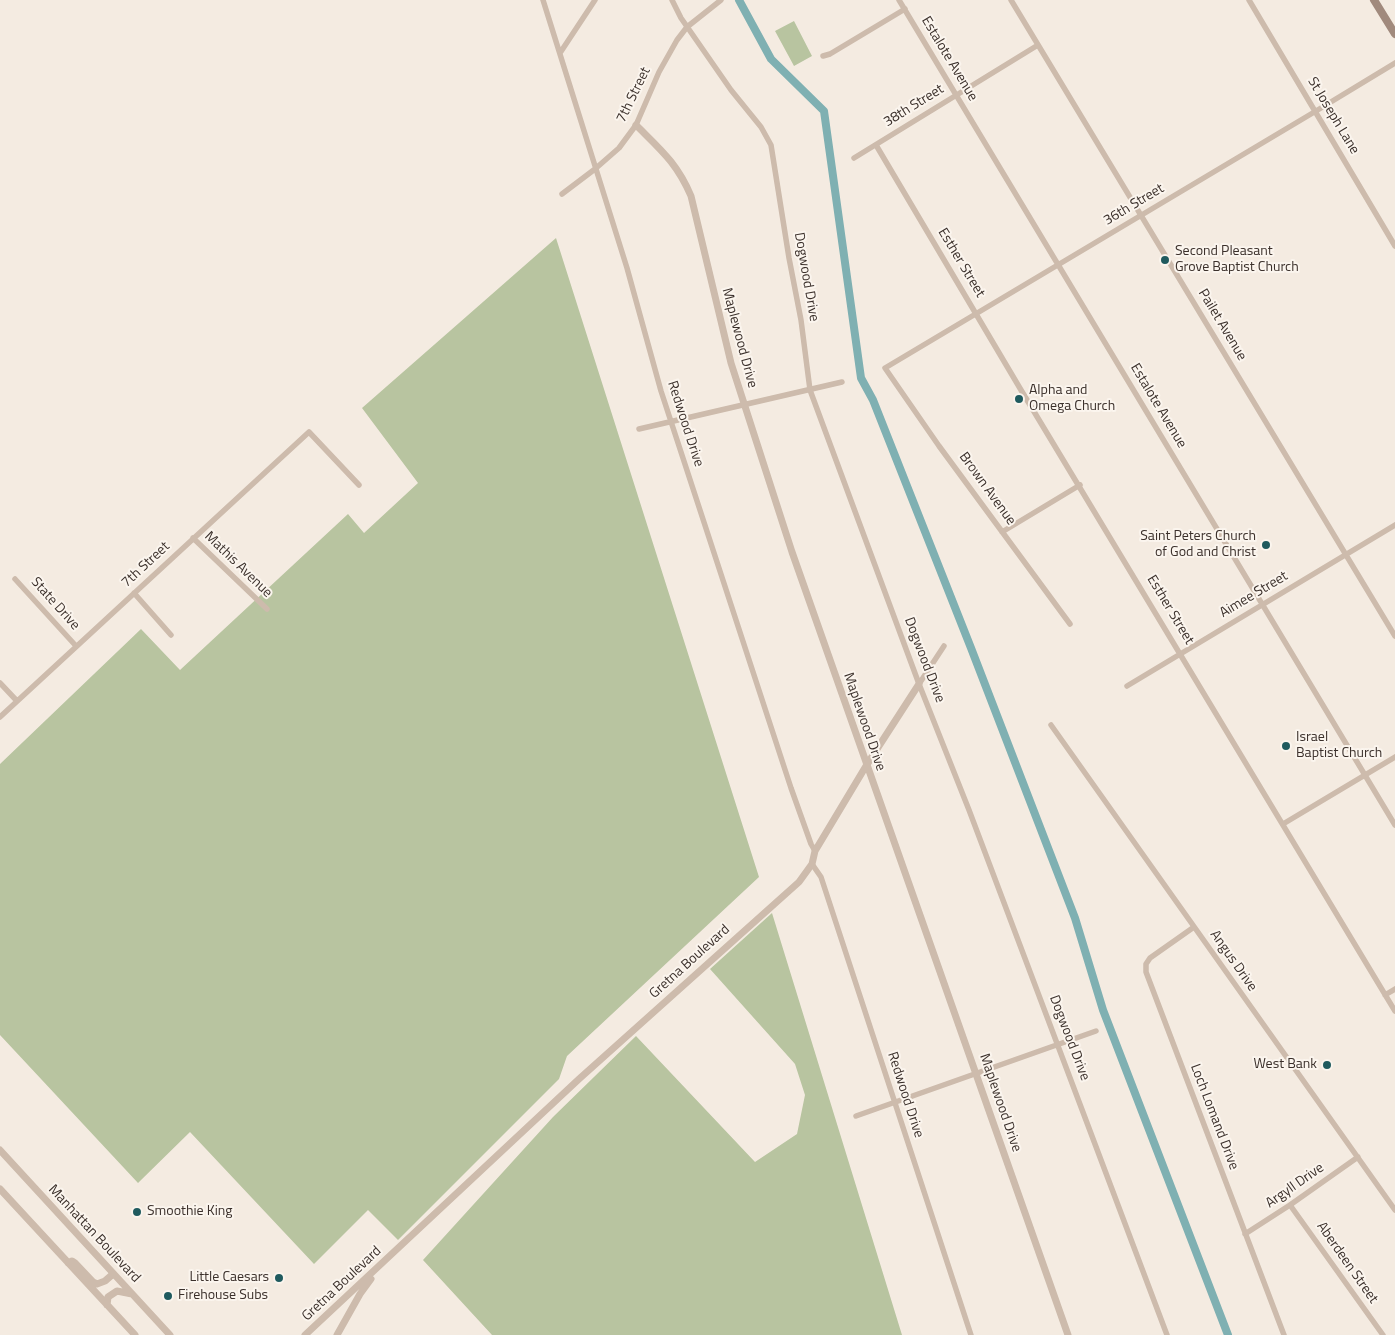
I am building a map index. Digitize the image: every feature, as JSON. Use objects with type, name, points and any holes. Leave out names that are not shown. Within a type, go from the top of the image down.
[{"type":"main road","points":[[1374,0],[1395,34]]},
{"type":"street","name":"Redwood Drive","points":[[543,0],[627,268],[661,391],[791,788],[815,851]]},
{"type":"street","points":[[560,53],[595,0]]},
{"type":"street","name":"Dogwood Drive","points":[[672,0],[687,27],[731,90],[761,127],[771,145],[801,320],[810,390],[919,684],[970,810],[1166,1335]]},
{"type":"street","name":"7th Street","points":[[562,194],[596,169],[619,148],[636,125],[659,72],[677,40],[687,27],[721,0]]},
{"type":"street","name":"Estalote Avenue","points":[[900,0],[1395,825]]},
{"type":"street","name":"Pailet Avenue","points":[[1011,0],[1395,636]]},
{"type":"street","name":"St Joseph Lane","points":[[1248,0],[1395,246]]},
{"type":"street","points":[[823,56],[830,54],[905,9]]},
{"type":"street","name":"38th Street","points":[[854,158],[1038,45]]},
{"type":"street","name":"36th Street","points":[[885,368],[1059,266],[1395,62]]},
{"type":"street","name":"Maplewood Drive","points":[[636,125],[673,162],[683,177],[691,196],[731,363],[792,552],[1068,1335]]},
{"type":"street","name":"Esther Street","points":[[876,145],[1395,1011]]},
{"type":"street","name":"Brown Avenue","points":[[885,368],[939,446],[1070,624]]},
{"type":"street","points":[[639,429],[842,382]]},
{"type":"street","name":"7th Street","points":[[0,717],[309,432],[359,485]]},
{"type":"street","points":[[1002,532],[1080,485]]},
{"type":"street","name":"Aimee Street","points":[[1127,686],[1395,525]]},
{"type":"street","name":"Mathis Avenue","points":[[193,538],[266,609]]},
{"type":"street","name":"State Drive","points":[[15,579],[76,646]]},
{"type":"street","points":[[134,593],[172,635]]},
{"type":"street","name":"Gretna Boulevard","points":[[305,1335],[579,1078],[799,882],[812,864],[815,851],[866,766],[944,646]]},
{"type":"street","points":[[0,683],[18,701]]},
{"type":"street","name":"Angus Drive","points":[[1051,725],[1395,1210]]},
{"type":"street","points":[[1283,824],[1395,757]]},
{"type":"street","name":"Redwood Drive","points":[[812,864],[821,877],[971,1335]]},
{"type":"street","name":"Loch Lomand Drive","points":[[1194,927],[1150,958],[1146,964],[1146,972],[1284,1335]]},
{"type":"street","points":[[1385,995],[1395,989]]},
{"type":"street","points":[[856,1116],[1096,1031]]},
{"type":"street","name":"Manhattan Boulevard","points":[[0,1150],[170,1335]]},
{"type":"street","name":"Argyll Drive","points":[[1246,1234],[1358,1156]]},
{"type":"street","points":[[0,1189],[135,1335]]},
{"type":"street","name":"Aberdeen Street","points":[[1290,1205],[1383,1335]]},
{"type":"street","name":"Gretna Boulevard","points":[[337,1335],[360,1294],[396,1251]]},
{"type":"street","points":[[68,1262],[72,1261],[75,1263],[97,1284],[114,1274]]},
{"type":"street","points":[[107,1305],[108,1297],[117,1291],[132,1294]]},
{"type":"green space","points":[[794,21],[812,56],[794,66],[775,31]]},
{"type":"green space","points":[[556,238],[759,877],[567,1056],[559,1079],[398,1240],[368,1210],[314,1264],[190,1132],[138,1183],[0,1035],[0,764],[141,629],[180,670],[348,514],[364,533],[418,483],[362,408]]},
{"type":"green space","points":[[772,913],[902,1335],[492,1335],[423,1260],[553,1117],[636,1036],[755,1162],[797,1134],[805,1095],[795,1064],[710,969]]},
{"type":"waterway","points":[[739,0],[771,59],[824,111],[861,378],[873,400],[1075,918],[1103,1010],[1228,1335]]},
{"type":"place","name":"Second Pleasant Grove Baptist Church","points":[[1165,260]]},
{"type":"place","name":"Alpha and Omega Church","points":[[1019,399]]},
{"type":"place","name":"Saint Peters Church of God and Christ","points":[[1266,545]]},
{"type":"place","name":"Israel Baptist Church","points":[[1286,746]]},
{"type":"place","name":"West Bank","points":[[1327,1065]]},
{"type":"place","name":"Smoothie King","points":[[137,1212]]},
{"type":"place","name":"Little Caesars","points":[[279,1278]]},
{"type":"place","name":"Firehouse Subs","points":[[168,1296]]}]
